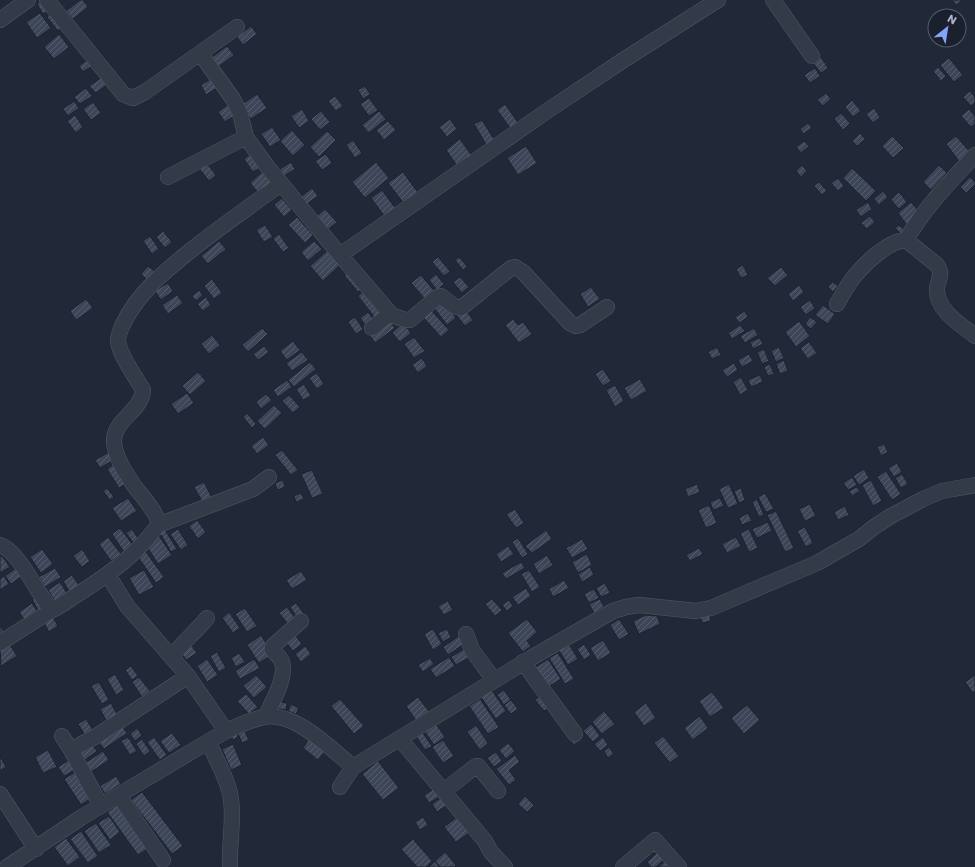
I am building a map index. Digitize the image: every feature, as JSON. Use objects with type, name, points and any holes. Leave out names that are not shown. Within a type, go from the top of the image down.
[{"type":"street","points":[[0,20],[28,0]]},
{"type":"street","points":[[47,0],[124,94],[133,98],[146,92],[237,27]]},
{"type":"street","points":[[340,256],[547,110],[622,60],[718,0]]},
{"type":"street","points":[[773,0],[812,56]]},
{"type":"street","points":[[200,53],[238,107],[246,137],[266,165],[340,256],[389,312],[388,314]]},
{"type":"street","points":[[168,177],[246,137]]},
{"type":"street","points":[[906,240],[928,206],[975,155]]},
{"type":"street","points":[[158,525],[158,518],[132,482],[118,458],[114,442],[115,433],[139,403],[143,390],[121,351],[118,341],[120,332],[129,312],[138,299],[162,274],[215,231],[281,184]]},
{"type":"street","points":[[837,304],[854,277],[872,259],[892,243],[899,240],[906,240],[937,265],[941,276],[937,287],[938,298],[942,307],[975,336]]},
{"type":"street","points":[[388,314],[410,320],[440,296],[454,306],[461,308],[515,267],[523,272],[570,323],[576,326],[580,325],[607,307]]},
{"type":"street","points":[[372,328],[388,314]]},
{"type":"street","points":[[0,643],[108,575],[145,542],[158,525],[253,490],[269,477]]},
{"type":"street","points":[[340,787],[353,767],[523,662],[613,611],[639,605],[696,611],[711,608],[817,563],[853,542],[891,516],[923,499],[942,491],[975,485]]},
{"type":"street","points":[[0,545],[18,560],[52,610]]},
{"type":"street","points":[[108,575],[127,606],[188,676],[226,731]]},
{"type":"street","points":[[172,657],[178,648],[207,618]]},
{"type":"street","points":[[265,717],[277,691],[283,669],[280,658],[272,649],[273,646],[301,621]]},
{"type":"street","points":[[466,634],[472,650],[494,680]]},
{"type":"street","points":[[523,662],[575,734]]},
{"type":"street","points":[[71,750],[98,735],[188,676]]},
{"type":"street","points":[[7,867],[82,817],[226,731],[247,722],[265,717],[278,718],[298,724],[321,740],[353,767]]},
{"type":"street","points":[[62,736],[101,806]]},
{"type":"street","points":[[400,739],[485,841],[494,856],[505,867]]},
{"type":"street","points":[[208,742],[222,772],[231,798],[232,819],[229,848],[230,867]]},
{"type":"street","points":[[444,791],[476,766],[478,766],[498,791]]},
{"type":"street","points":[[0,794],[36,849]]},
{"type":"street","points":[[119,796],[162,860]]},
{"type":"street","points":[[623,867],[655,840],[680,867]]},
{"type":"building","points":[[43,0],[50,10],[43,14],[37,4]]},
{"type":"building","points":[[80,0],[83,0],[88,7],[73,19],[66,11]]},
{"type":"building","points":[[952,0],[960,0],[961,1],[956,5]]},
{"type":"building","points":[[40,13],[51,28],[37,38],[26,22]]},
{"type":"building","points":[[53,13],[64,27],[58,31],[47,17]]},
{"type":"building","points":[[251,26],[257,34],[243,45],[237,37]]},
{"type":"building","points":[[59,34],[69,47],[54,59],[44,47]]},
{"type":"building","points":[[227,46],[234,55],[218,67],[211,58]]},
{"type":"building","points":[[91,57],[96,63],[83,72],[79,66]]},
{"type":"building","points":[[821,57],[828,68],[821,73],[813,63]]},
{"type":"building","points":[[949,58],[963,75],[954,82],[940,65]]},
{"type":"building","points":[[938,67],[946,76],[941,81],[933,71]]},
{"type":"building","points":[[815,68],[820,76],[810,83],[804,75]]},
{"type":"building","points":[[104,76],[109,83],[96,93],[89,86]]},
{"type":"building","points":[[214,77],[220,86],[206,95],[201,85]]},
{"type":"building","points":[[365,86],[370,94],[363,99],[358,90]]},
{"type":"building","points":[[86,88],[92,96],[80,104],[74,97]]},
{"type":"building","points":[[970,91],[975,97],[975,103],[971,106],[963,97]]},
{"type":"building","points":[[826,93],[831,99],[823,106],[817,100]]},
{"type":"building","points":[[257,94],[267,108],[251,119],[241,105]]},
{"type":"building","points":[[335,96],[343,106],[336,111],[328,101]]},
{"type":"building","points":[[369,98],[378,110],[369,116],[360,104]]},
{"type":"building","points":[[852,100],[861,111],[853,117],[845,107]]},
{"type":"building","points":[[74,101],[79,108],[68,116],[63,109]]},
{"type":"building","points":[[93,102],[101,113],[91,120],[83,109]]},
{"type":"building","points":[[230,103],[238,113],[225,122],[218,112]]},
{"type":"building","points":[[505,104],[519,124],[511,129],[497,110]]},
{"type":"building","points":[[874,108],[880,117],[873,123],[866,114]]},
{"type":"building","points":[[302,109],[309,121],[299,128],[291,116]]},
{"type":"building","points":[[969,109],[975,116],[975,124],[971,127],[961,116]]},
{"type":"building","points":[[321,111],[330,122],[320,130],[311,119]]},
{"type":"building","points":[[379,111],[386,119],[369,133],[362,125]]},
{"type":"building","points":[[841,113],[850,123],[843,130],[834,119]]},
{"type":"building","points":[[75,115],[83,127],[76,133],[67,121]]},
{"type":"building","points":[[450,119],[457,129],[447,137],[439,127]]},
{"type":"building","points":[[482,120],[495,141],[487,146],[474,124]]},
{"type":"building","points":[[388,121],[396,130],[384,140],[376,130]]},
{"type":"building","points":[[808,123],[812,128],[803,134],[800,129]]},
{"type":"building","points":[[272,127],[281,140],[270,147],[261,134]]},
{"type":"building","points":[[292,130],[305,145],[293,156],[280,141]]},
{"type":"building","points":[[327,131],[336,140],[319,157],[310,147]]},
{"type":"building","points":[[860,133],[865,139],[857,146],[852,141]]},
{"type":"building","points":[[892,136],[904,148],[893,158],[882,146]]},
{"type":"building","points":[[956,136],[970,152],[959,161],[946,144]]},
{"type":"building","points":[[460,139],[472,156],[458,167],[446,150]]},
{"type":"building","points":[[353,140],[362,153],[355,158],[346,145]]},
{"type":"building","points":[[804,141],[809,146],[801,153],[796,147]]},
{"type":"building","points":[[526,146],[537,163],[518,175],[507,158]]},
{"type":"building","points":[[252,153],[261,167],[253,172],[244,159]]},
{"type":"building","points":[[326,154],[332,163],[322,170],[315,161]]},
{"type":"building","points":[[205,161],[216,175],[209,181],[198,167]]},
{"type":"building","points":[[291,162],[295,169],[284,176],[280,169]]},
{"type":"building","points":[[376,162],[389,178],[365,198],[352,182]]},
{"type":"building","points":[[802,165],[807,171],[801,177],[796,171]]},
{"type":"building","points":[[939,165],[947,173],[931,190],[923,182]]},
{"type":"building","points":[[852,168],[876,191],[866,201],[843,178]]},
{"type":"building","points":[[262,172],[273,185],[261,196],[250,183]]},
{"type":"building","points":[[403,172],[419,194],[405,205],[388,183]]},
{"type":"building","points":[[970,177],[975,184],[966,193],[960,187]]},
{"type":"building","points":[[838,178],[844,186],[838,191],[831,183]]},
{"type":"building","points":[[819,182],[827,191],[822,195],[814,186]]},
{"type":"building","points":[[312,188],[318,196],[304,206],[298,199]]},
{"type":"building","points":[[382,190],[399,213],[388,221],[371,198]]},
{"type":"building","points":[[883,191],[888,197],[879,205],[874,199]]},
{"type":"building","points":[[899,192],[907,202],[899,209],[891,200]]},
{"type":"building","points":[[282,198],[292,210],[284,217],[274,205]]},
{"type":"building","points":[[868,202],[872,209],[861,217],[856,210]]},
{"type":"building","points":[[911,202],[921,214],[907,225],[898,213]]},
{"type":"building","points":[[325,209],[337,222],[325,232],[314,219]]},
{"type":"building","points":[[870,216],[875,222],[867,229],[861,223]]},
{"type":"building","points":[[297,217],[313,235],[305,243],[288,225]]},
{"type":"building","points":[[265,225],[273,237],[264,242],[256,230]]},
{"type":"building","points":[[899,225],[906,232],[902,235],[895,228]]},
{"type":"building","points":[[163,231],[172,242],[165,248],[156,237]]},
{"type":"building","points":[[279,234],[289,248],[283,252],[273,239]]},
{"type":"building","points":[[150,236],[159,249],[152,254],[143,241]]},
{"type":"building","points":[[219,241],[226,249],[208,264],[201,256]]},
{"type":"building","points":[[314,241],[322,249],[308,261],[301,252]]},
{"type":"building","points":[[328,250],[341,264],[323,281],[310,266]]},
{"type":"building","points":[[438,257],[450,271],[444,276],[432,262]]},
{"type":"building","points":[[459,257],[467,266],[463,270],[455,260]]},
{"type":"building","points":[[743,265],[748,275],[741,278],[736,269]]},
{"type":"building","points":[[148,266],[158,274],[150,283],[141,274]]},
{"type":"building","points":[[781,267],[788,275],[775,286],[767,278]]},
{"type":"building","points":[[349,271],[363,288],[358,292],[344,275]]},
{"type":"building","points":[[436,274],[444,284],[437,290],[429,280]]},
{"type":"building","points":[[421,275],[435,292],[425,299],[411,283]]},
{"type":"building","points":[[460,277],[469,287],[462,293],[453,282]]},
{"type":"building","points":[[212,279],[222,293],[214,299],[204,286]]},
{"type":"building","points":[[833,282],[838,286],[833,292],[828,287]]},
{"type":"building","points":[[168,283],[173,291],[161,300],[155,291]]},
{"type":"building","points":[[799,285],[804,292],[793,301],[788,294]]},
{"type":"building","points":[[591,287],[600,299],[588,307],[580,294]]},
{"type":"building","points":[[367,288],[386,312],[376,319],[358,296]]},
{"type":"building","points":[[199,290],[203,295],[196,301],[192,296]]},
{"type":"building","points":[[177,295],[183,303],[168,314],[162,305]]},
{"type":"building","points":[[206,297],[211,305],[203,311],[197,304]]},
{"type":"building","points":[[86,299],[93,308],[76,320],[70,311]]},
{"type":"building","points":[[441,299],[456,318],[447,325],[432,305]]},
{"type":"building","points":[[810,300],[815,308],[806,315],[800,307]]},
{"type":"building","points":[[823,305],[835,314],[828,324],[815,315]]},
{"type":"building","points":[[430,309],[449,330],[441,337],[422,316]]},
{"type":"building","points":[[465,309],[473,320],[465,326],[457,316]]},
{"type":"building","points":[[745,311],[748,317],[739,323],[735,317]]},
{"type":"building","points":[[368,312],[374,320],[366,326],[360,318]]},
{"type":"building","points":[[355,317],[363,329],[356,334],[348,322]]},
{"type":"building","points":[[810,317],[817,322],[811,329],[805,324]]},
{"type":"building","points":[[513,319],[518,325],[523,322],[532,334],[519,343],[505,325]]},
{"type":"building","points":[[389,320],[395,328],[375,343],[369,334]]},
{"type":"building","points":[[799,321],[810,336],[796,347],[785,332]]},
{"type":"building","points":[[403,323],[411,333],[400,342],[392,333]]},
{"type":"building","points":[[740,325],[745,331],[732,339],[728,333]]},
{"type":"building","points":[[262,328],[268,334],[248,352],[242,345]]},
{"type":"building","points":[[754,328],[758,335],[745,343],[740,336]]},
{"type":"building","points":[[212,335],[220,345],[209,354],[201,344]]},
{"type":"building","points":[[414,337],[425,351],[414,358],[404,344]]},
{"type":"building","points":[[760,338],[763,344],[753,349],[750,342]]},
{"type":"building","points":[[293,341],[300,350],[287,360],[280,351]]},
{"type":"building","points":[[809,342],[817,353],[808,359],[800,348]]},
{"type":"building","points":[[264,346],[269,352],[258,360],[253,354]]},
{"type":"building","points":[[717,347],[721,355],[712,359],[708,352]]},
{"type":"building","points":[[779,347],[784,358],[776,362],[771,351]]},
{"type":"building","points":[[764,349],[769,361],[762,364],[757,352]]},
{"type":"building","points":[[302,352],[308,360],[292,371],[286,363]]},
{"type":"building","points":[[749,354],[753,361],[742,367],[738,360]]},
{"type":"building","points":[[422,358],[427,366],[418,373],[412,365]]},
{"type":"building","points":[[784,360],[788,371],[780,374],[776,364]]},
{"type":"building","points":[[310,362],[316,369],[294,387],[288,380]]},
{"type":"building","points":[[734,363],[738,370],[727,377],[722,370]]},
{"type":"building","points":[[770,364],[774,374],[768,376],[764,367]]},
{"type":"building","points":[[603,369],[611,381],[603,386],[595,374]]},
{"type":"building","points":[[198,372],[206,381],[190,395],[182,386]]},
{"type":"building","points":[[317,373],[324,384],[317,389],[309,378]]},
{"type":"building","points":[[760,375],[763,382],[751,387],[748,380]]},
{"type":"building","points":[[741,377],[748,390],[740,395],[733,382]]},
{"type":"building","points":[[640,379],[647,391],[631,400],[624,388]]},
{"type":"building","points":[[287,380],[292,387],[278,397],[273,390]]},
{"type":"building","points":[[304,384],[311,396],[303,400],[296,389]]},
{"type":"building","points":[[615,385],[624,401],[615,407],[606,390]]},
{"type":"building","points":[[187,393],[194,403],[178,414],[171,404]]},
{"type":"building","points":[[266,394],[272,400],[261,409],[256,402]]},
{"type":"building","points":[[289,395],[300,407],[293,413],[282,401]]},
{"type":"building","points":[[274,405],[282,413],[265,429],[257,421]]},
{"type":"building","points":[[247,413],[256,424],[252,428],[243,417]]},
{"type":"building","points":[[263,437],[269,445],[257,454],[251,446]]},
{"type":"building","points":[[884,444],[888,452],[881,456],[877,447]]},
{"type":"building","points":[[282,450],[298,470],[291,475],[275,455]]},
{"type":"building","points":[[111,451],[115,459],[100,468],[95,460]]},
{"type":"building","points":[[116,463],[128,482],[119,488],[107,469]]},
{"type":"building","points":[[897,463],[902,472],[894,477],[888,468]]},
{"type":"building","points":[[864,469],[869,478],[859,485],[853,476]]},
{"type":"building","points":[[312,470],[323,494],[312,498],[301,474]]},
{"type":"building","points":[[886,471],[901,494],[892,500],[877,477]]},
{"type":"building","points":[[902,474],[908,484],[901,488],[895,478]]},
{"type":"building","points":[[852,477],[857,485],[848,490],[843,483]]},
{"type":"building","points":[[283,480],[285,487],[277,490],[275,483]]},
{"type":"building","points":[[871,480],[882,501],[873,506],[862,485]]},
{"type":"building","points":[[204,482],[212,498],[203,503],[194,487]]},
{"type":"building","points":[[697,484],[700,492],[688,497],[685,489]]},
{"type":"building","points":[[729,484],[738,504],[728,508],[719,489]]},
{"type":"building","points":[[857,487],[860,491],[852,496],[849,491]]},
{"type":"building","points":[[107,488],[114,497],[110,500],[103,491]]},
{"type":"building","points":[[741,488],[745,500],[739,503],[734,491]]},
{"type":"building","points":[[301,493],[304,499],[296,502],[294,496]]},
{"type":"building","points":[[765,493],[774,509],[766,512],[758,497]]},
{"type":"building","points":[[128,498],[137,511],[121,521],[112,508]]},
{"type":"building","points":[[720,498],[724,506],[713,510],[710,502]]},
{"type":"building","points":[[757,499],[764,515],[759,517],[752,502]]},
{"type":"building","points":[[810,504],[816,516],[805,521],[799,509]]},
{"type":"building","points":[[709,505],[717,523],[706,528],[698,510]]},
{"type":"building","points":[[845,506],[849,515],[838,520],[834,512]]},
{"type":"building","points":[[515,509],[524,523],[516,528],[506,514]]},
{"type":"building","points":[[776,511],[794,548],[785,552],[767,515]]},
{"type":"building","points":[[748,513],[752,521],[742,525],[739,518]]},
{"type":"building","points":[[197,520],[206,532],[198,539],[189,526]]},
{"type":"building","points":[[768,522],[772,531],[757,538],[752,529]]},
{"type":"building","points":[[805,527],[813,543],[806,547],[797,531]]},
{"type":"building","points":[[120,528],[133,545],[124,552],[112,534]]},
{"type":"building","points":[[132,529],[140,541],[135,545],[126,533]]},
{"type":"building","points":[[178,529],[188,545],[181,550],[170,534]]},
{"type":"building","points":[[749,529],[758,548],[749,552],[740,533]]},
{"type":"building","points":[[165,530],[177,549],[171,552],[160,533]]},
{"type":"building","points":[[546,530],[552,539],[532,553],[525,546]]},
{"type":"building","points":[[159,536],[172,555],[158,564],[146,545]]},
{"type":"building","points":[[108,537],[121,554],[111,561],[99,544]]},
{"type":"building","points":[[736,537],[741,546],[727,553],[722,544]]},
{"type":"building","points":[[518,538],[528,554],[522,558],[512,542]]},
{"type":"building","points":[[582,539],[588,549],[572,558],[566,548]]},
{"type":"building","points":[[508,546],[514,554],[501,562],[496,554]]},
{"type":"building","points":[[699,548],[703,554],[690,561],[686,555]]},
{"type":"building","points":[[42,549],[53,564],[41,573],[30,557]]},
{"type":"building","points":[[82,549],[90,561],[82,567],[73,556]]},
{"type":"building","points":[[144,549],[164,577],[156,583],[136,554]]},
{"type":"building","points":[[587,554],[592,565],[578,573],[572,562]]},
{"type":"building","points":[[547,555],[553,565],[539,574],[533,564]]},
{"type":"building","points":[[2,556],[10,567],[0,573],[0,557]]},
{"type":"building","points":[[521,562],[525,568],[506,579],[502,573]]},
{"type":"building","points":[[19,566],[25,574],[11,584],[5,576]]},
{"type":"building","points":[[590,567],[594,575],[582,582],[578,574]]},
{"type":"building","points":[[55,568],[61,577],[45,587],[39,577]]},
{"type":"building","points":[[144,570],[154,587],[139,595],[129,578]]},
{"type":"building","points":[[529,570],[540,587],[532,592],[521,574]]},
{"type":"building","points":[[301,571],[307,580],[292,589],[286,580]]},
{"type":"building","points":[[72,575],[82,590],[72,596],[63,581]]},
{"type":"building","points":[[4,576],[9,584],[0,590],[0,579]]},
{"type":"building","points":[[564,580],[569,588],[553,597],[549,589]]},
{"type":"building","points":[[60,582],[70,598],[58,606],[48,590]]},
{"type":"building","points":[[605,583],[610,593],[601,597],[596,588]]},
{"type":"building","points":[[526,588],[531,596],[518,605],[512,597]]},
{"type":"building","points":[[594,589],[599,598],[589,603],[584,594]]},
{"type":"building","points":[[40,595],[47,608],[39,612],[32,599]]},
{"type":"building","points":[[492,599],[502,610],[495,616],[485,604]]},
{"type":"building","points":[[600,599],[604,607],[594,613],[589,604]]},
{"type":"building","points":[[509,600],[513,606],[507,611],[502,605]]},
{"type":"building","points":[[448,601],[453,610],[444,615],[438,606]]},
{"type":"building","points":[[32,603],[39,614],[26,622],[19,612]]},
{"type":"building","points":[[296,603],[305,615],[298,619],[290,607]]},
{"type":"building","points":[[287,607],[295,618],[288,624],[279,613]]},
{"type":"building","points":[[245,608],[257,626],[247,632],[235,614]]},
{"type":"building","points":[[229,612],[240,628],[233,633],[222,618]]},
{"type":"building","points":[[709,613],[711,621],[702,623],[700,615]]},
{"type":"building","points":[[51,614],[58,626],[49,632],[42,619]]},
{"type":"building","points":[[646,615],[657,616],[660,624],[639,634],[633,621]]},
{"type":"building","points":[[527,619],[537,632],[527,641],[531,646],[523,652],[508,633]]},
{"type":"building","points":[[619,619],[629,634],[619,640],[610,625]]},
{"type":"building","points":[[0,625],[6,636],[0,640]]},
{"type":"building","points":[[433,629],[442,644],[433,650],[424,634]]},
{"type":"building","points":[[447,629],[451,637],[443,642],[438,633]]},
{"type":"building","points":[[293,632],[302,644],[293,651],[283,639]]},
{"type":"building","points":[[261,635],[273,654],[259,663],[247,645]]},
{"type":"building","points":[[459,636],[464,644],[448,655],[443,647]]},
{"type":"building","points":[[603,640],[611,653],[598,661],[590,648]]},
{"type":"building","points":[[567,641],[578,659],[568,665],[557,647]]},
{"type":"building","points":[[8,642],[17,656],[1,666],[0,648]]},
{"type":"building","points":[[189,642],[197,653],[186,660],[179,649]]},
{"type":"building","points":[[584,644],[591,655],[584,660],[577,649]]},
{"type":"building","points":[[305,646],[311,654],[301,662],[295,654]]},
{"type":"building","points":[[469,646],[475,654],[456,665],[451,657]]},
{"type":"building","points":[[217,652],[226,668],[219,672],[210,656]]},
{"type":"building","points":[[239,653],[245,662],[236,667],[231,658]]},
{"type":"building","points":[[558,653],[574,679],[565,684],[549,658]]},
{"type":"building","points":[[449,657],[455,666],[436,678],[430,669]]},
{"type":"building","points":[[430,658],[434,664],[423,672],[418,665]]},
{"type":"building","points":[[207,659],[218,675],[207,682],[197,666]]},
{"type":"building","points":[[254,659],[260,668],[240,679],[235,671]]},
{"type":"building","points":[[548,659],[561,679],[548,687],[535,668]]},
{"type":"building","points":[[131,666],[138,676],[132,680],[125,670]]},
{"type":"building","points":[[115,674],[124,690],[116,695],[107,679]]},
{"type":"building","points":[[256,675],[267,687],[254,698],[243,686]]},
{"type":"building","points":[[975,675],[975,691],[973,693],[965,682]]},
{"type":"building","points":[[139,677],[150,691],[142,697],[132,682]]},
{"type":"building","points":[[99,682],[109,700],[102,704],[91,686]]},
{"type":"building","points":[[491,689],[506,711],[496,719],[481,697]]},
{"type":"building","points":[[504,690],[511,700],[504,705],[497,695]]},
{"type":"building","points":[[712,692],[724,708],[710,717],[699,701]]},
{"type":"building","points":[[544,693],[552,705],[544,711],[535,700]]},
{"type":"building","points":[[246,694],[258,707],[249,714],[237,701]]},
{"type":"building","points":[[418,697],[431,714],[418,723],[406,706]]},
{"type":"building","points":[[340,699],[364,726],[354,734],[331,706]]},
{"type":"building","points":[[480,699],[499,727],[488,734],[469,706]]},
{"type":"building","points":[[511,700],[518,709],[511,714],[504,705]]},
{"type":"building","points":[[276,701],[287,703],[286,710],[275,708]]},
{"type":"building","points":[[111,703],[119,718],[108,724],[100,709]]},
{"type":"building","points":[[646,703],[656,718],[644,726],[634,712]]},
{"type":"building","points":[[291,704],[299,708],[296,714],[288,711]]},
{"type":"building","points":[[747,705],[760,720],[744,734],[731,718]]},
{"type":"building","points":[[604,711],[615,724],[602,734],[592,722]]},
{"type":"building","points":[[700,716],[708,728],[693,740],[684,728]]},
{"type":"building","points":[[86,719],[93,730],[85,735],[78,724]]},
{"type":"building","points":[[120,723],[127,733],[104,749],[97,739]]},
{"type":"building","points":[[436,724],[445,737],[434,745],[425,732]]},
{"type":"building","points":[[591,724],[600,736],[593,742],[583,731]]},
{"type":"building","points":[[476,725],[488,743],[480,750],[467,732]]},
{"type":"building","points":[[137,728],[142,735],[135,741],[130,734]]},
{"type":"building","points":[[243,728],[249,740],[242,743],[237,731]]},
{"type":"building","points":[[235,731],[238,737],[233,740],[230,733]]},
{"type":"building","points":[[422,732],[432,746],[425,750],[416,736]]},
{"type":"building","points":[[172,733],[181,745],[169,753],[160,741]]},
{"type":"building","points":[[577,734],[581,739],[574,745],[570,740]]},
{"type":"building","points":[[663,736],[679,756],[670,763],[654,743]]},
{"type":"building","points":[[128,737],[137,751],[130,755],[121,741]]},
{"type":"building","points":[[154,737],[167,755],[160,760],[147,742]]},
{"type":"building","points":[[603,737],[608,745],[600,751],[594,744]]},
{"type":"building","points":[[142,739],[150,751],[144,756],[136,744]]},
{"type":"building","points":[[309,739],[325,751],[318,760],[303,748]]},
{"type":"building","points":[[443,740],[454,756],[443,763],[432,747]]},
{"type":"building","points":[[90,742],[97,751],[85,760],[78,750]]},
{"type":"building","points":[[508,743],[515,751],[506,759],[499,750]]},
{"type":"building","points":[[233,744],[242,765],[231,770],[222,749]]},
{"type":"building","points":[[609,747],[614,754],[608,758],[604,751]]},
{"type":"building","points":[[48,750],[57,767],[43,773],[35,757]]},
{"type":"building","points":[[103,751],[109,760],[91,772],[85,763]]},
{"type":"building","points":[[496,752],[502,761],[494,767],[487,758]]},
{"type":"building","points":[[515,755],[520,762],[509,770],[516,780],[509,785],[496,769]]},
{"type":"building","points":[[0,756],[6,767],[0,771]]},
{"type":"building","points":[[72,758],[78,768],[64,776],[58,767]]},
{"type":"building","points":[[378,761],[399,788],[383,800],[362,774]]},
{"type":"building","points":[[77,771],[94,796],[81,805],[64,779]]},
{"type":"building","points":[[116,776],[121,784],[105,794],[100,786]]},
{"type":"building","points":[[439,786],[444,794],[429,803],[424,795]]},
{"type":"building","points":[[142,792],[183,846],[172,854],[131,800]]},
{"type":"building","points":[[445,795],[450,803],[437,812],[432,804]]},
{"type":"building","points":[[525,796],[534,805],[527,812],[518,804]]},
{"type":"building","points":[[121,802],[152,846],[138,855],[107,812]]},
{"type":"building","points":[[109,816],[120,832],[110,840],[98,823]]},
{"type":"building","points":[[423,817],[428,825],[420,830],[415,822]]},
{"type":"building","points":[[457,817],[469,833],[456,842],[444,827]]},
{"type":"building","points":[[96,823],[111,845],[99,853],[84,831]]},
{"type":"building","points":[[81,831],[98,856],[88,863],[70,839]]},
{"type":"building","points":[[66,838],[80,857],[68,866],[54,847]]},
{"type":"building","points":[[413,839],[432,861],[426,867],[417,867],[401,849]]},
{"type":"building","points":[[660,850],[667,857],[656,867],[651,867],[647,862]]},
{"type":"building","points":[[445,852],[456,865],[454,867],[440,867],[435,861]]},
{"type":"building","points":[[668,859],[672,867],[658,867]]},
{"type":"building","points":[[435,861],[440,867],[429,867]]}]
